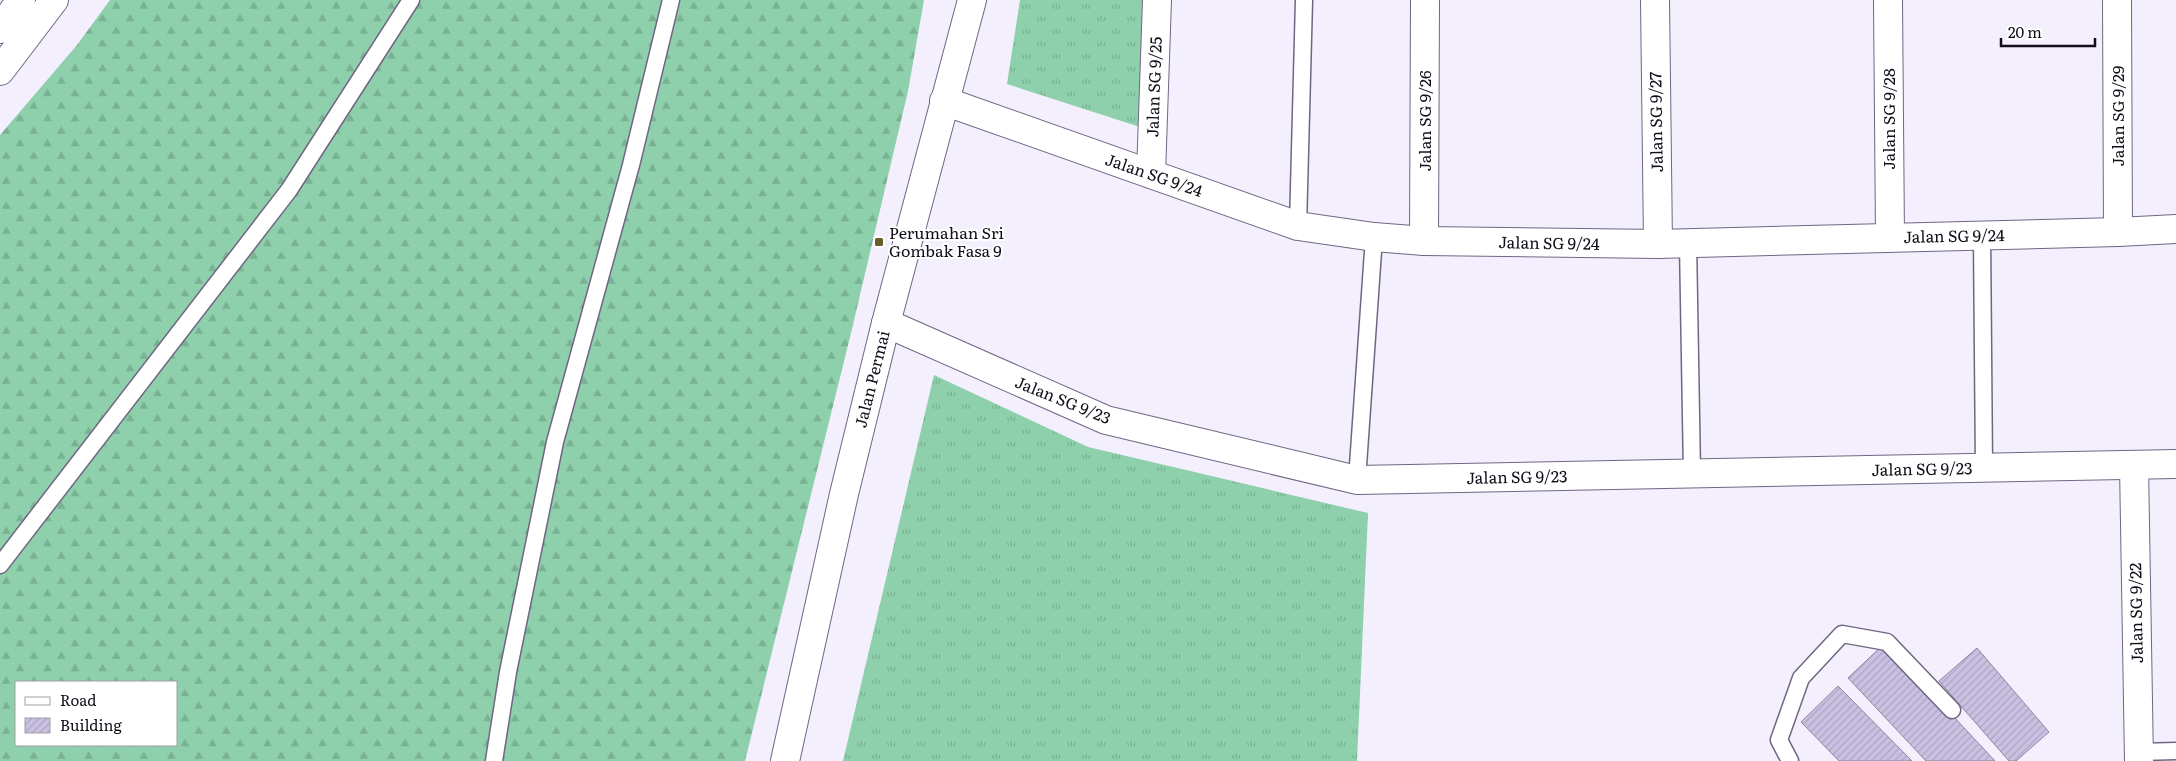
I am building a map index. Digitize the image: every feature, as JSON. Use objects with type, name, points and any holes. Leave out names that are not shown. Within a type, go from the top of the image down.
[{"type":"street","points":[[0,29],[21,0]]},
{"type":"street","points":[[0,70],[54,0]]},
{"type":"street","name":"Jalan Permai","points":[[785,761],[844,494],[886,323],[972,0]]},
{"type":"street","name":"Jalan SG 9/25","points":[[1151,174],[1157,0]]},
{"type":"street","name":"Jalan SG 9/26","points":[[1424,241],[1426,0]]},
{"type":"street","name":"Jalan SG 9/27","points":[[1654,0],[1658,244]]},
{"type":"street","name":"Jalan SG 9/28","points":[[1888,0],[1890,237]]},
{"type":"street","name":"Jalan SG 9/29","points":[[2117,0],[2118,232]]},
{"type":"street","name":"Jalan SG 9/24","points":[[944,101],[1298,226],[1374,237],[1424,241],[1658,244],[2176,229]]},
{"type":"street","name":"Jalan SG 9/23","points":[[886,323],[1106,420],[1357,480],[2176,464]]},
{"type":"street","name":"Jalan SG 9/22","points":[[2134,465],[2139,757]]},
{"type":"lane","points":[[0,565],[289,190],[411,0]]},
{"type":"lane","points":[[494,761],[508,672],[555,442],[631,166],[671,0]]},
{"type":"lane","points":[[1298,226],[1304,0]]},
{"type":"lane","points":[[1982,235],[1984,468]]},
{"type":"lane","points":[[1357,480],[1374,237]]},
{"type":"lane","points":[[1688,242],[1692,474]]},
{"type":"lane","points":[[1790,761],[1779,740],[1801,678],[1842,634],[1887,642],[1952,710]]},
{"type":"lane","points":[[2139,757],[2176,751]]},
{"type":"green space","points":[[110,0],[924,0],[908,91],[852,329],[745,761],[0,761],[0,135],[77,45]]},
{"type":"green space","points":[[1020,0],[1149,0],[1143,128],[1007,84]]},
{"type":"green space","points":[[934,375],[1088,447],[1368,513],[1357,761],[843,761]]},
{"type":"building","points":[[1885,643],[1995,761],[1926,761],[1848,678]]},
{"type":"building","points":[[1977,648],[2049,732],[2016,761],[2009,761],[1939,681]]},
{"type":"building","points":[[1838,686],[1912,761],[1839,761],[1801,722]]},
{"type":"place","name":"Perumahan Sri Gombak Fasa 9","points":[[879,242]]}]
